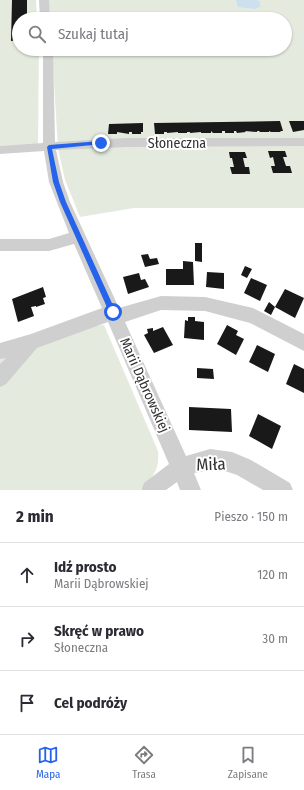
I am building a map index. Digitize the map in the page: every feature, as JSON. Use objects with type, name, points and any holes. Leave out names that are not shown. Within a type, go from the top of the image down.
[{"type":"street","points":[[44,0],[45,12]]},
{"type":"street","name":"Marii Dąbrowskiej","points":[[48,56],[49,147],[56,182],[191,490]]},
{"type":"street","name":"Słoneczna","points":[[0,150],[101,143],[304,142]]},
{"type":"street","points":[[0,244],[50,245],[79,236]]},
{"type":"street","points":[[0,351],[114,314],[161,303],[205,304],[253,316],[304,344]]},
{"type":"street","points":[[0,378],[31,342]]},
{"type":"street","name":"Miła","points":[[151,490],[163,479],[190,463],[217,460],[231,461],[283,490]]},
{"type":"shaded area","points":[[0,0],[36,0],[37,12],[12,12],[12,56],[39,56],[38,145],[0,146]]},
{"type":"shaded area","points":[[48,0],[304,0],[304,208],[134,208],[80,217],[65,180],[58,149],[52,56],[292,56],[292,12],[49,12]]},
{"type":"shaded area","points":[[104,325],[158,451],[158,463],[155,473],[140,490],[0,490],[0,358],[95,326]]},
{"type":"water","points":[[236,0],[257,0],[260,2],[260,7],[255,9],[238,7]]},
{"type":"building","points":[[12,0],[27,0],[27,12],[12,12],[11,41]]},
{"type":"building","points":[[280,121],[283,131],[280,131],[281,132],[245,131],[246,132],[237,133],[236,131],[234,131],[234,133],[225,133],[225,131],[222,131],[222,133],[213,133],[211,131],[211,133],[164,132],[164,134],[155,134],[154,123]]},
{"type":"building","points":[[289,121],[304,121],[304,130],[293,132]]},
{"type":"building","points":[[143,123],[143,132],[141,132],[141,134],[132,134],[132,132],[129,132],[129,134],[117,132],[117,134],[108,134],[109,124]]},
{"type":"building","points":[[268,151],[285,151],[287,157],[283,157],[286,166],[290,166],[292,173],[273,173],[271,166],[275,166],[273,157],[270,158]]},
{"type":"building","points":[[229,152],[245,152],[247,158],[243,158],[245,167],[249,167],[250,174],[232,174],[230,167],[234,167]]},
{"type":"building","points":[[195,243],[202,243],[202,262],[195,261]]},
{"type":"building","points":[[148,254],[150,259],[157,258],[159,264],[145,267],[141,255]]},
{"type":"building","points":[[183,261],[193,262],[194,285],[166,285],[166,269],[183,269]]},
{"type":"building","points":[[245,266],[252,269],[247,278],[241,275]]},
{"type":"building","points":[[207,272],[224,273],[224,289],[206,287]]},
{"type":"building","points":[[139,273],[141,280],[145,279],[149,287],[128,294],[123,277]]},
{"type":"building","points":[[251,278],[267,285],[260,301],[244,293]]},
{"type":"building","points":[[43,287],[46,297],[43,298],[45,304],[31,307],[34,316],[18,322],[12,299]]},
{"type":"building","points":[[285,289],[304,298],[295,318],[275,307]]},
{"type":"building","points":[[269,302],[275,307],[271,315],[264,311]]},
{"type":"building","points":[[188,317],[195,317],[195,321],[204,322],[204,340],[184,338],[185,320],[188,321]]},
{"type":"building","points":[[227,325],[238,331],[236,335],[244,339],[236,355],[217,344]]},
{"type":"building","points":[[163,327],[173,345],[154,353],[144,335],[148,333],[147,329],[153,328],[153,331]]},
{"type":"building","points":[[257,345],[275,354],[268,372],[249,362]]},
{"type":"building","points":[[294,364],[304,369],[304,393],[286,384]]},
{"type":"building","points":[[197,368],[213,369],[214,379],[197,378]]},
{"type":"building","points":[[189,407],[231,409],[232,432],[189,430]]},
{"type":"building","points":[[258,414],[281,426],[272,449],[249,436]]},
{"type":"route","points":[[101,143],[49,147],[51,164],[63,202],[113,312]]}]
